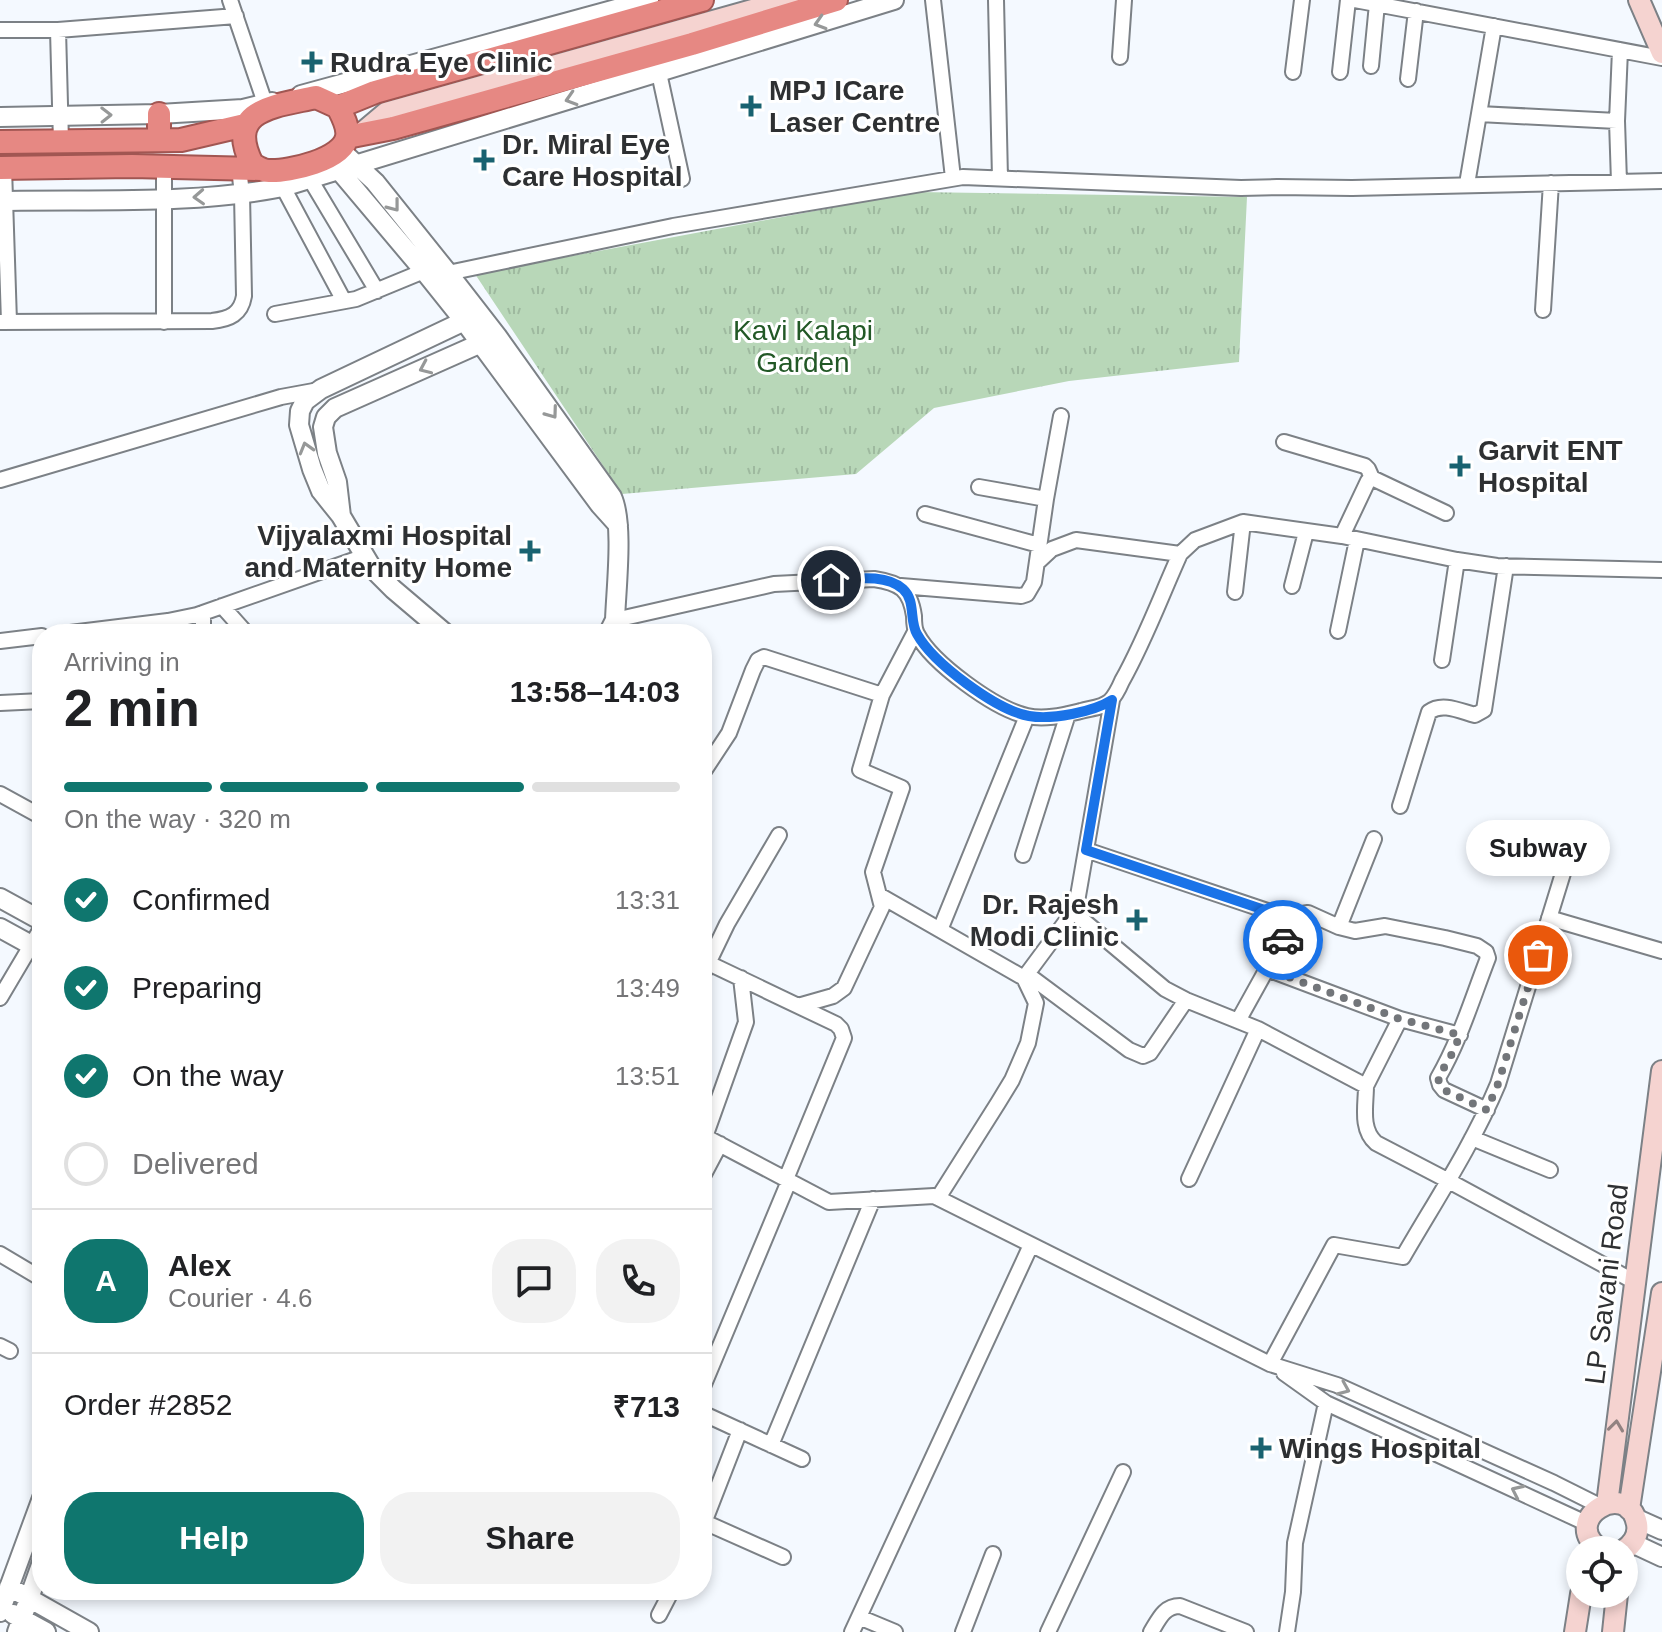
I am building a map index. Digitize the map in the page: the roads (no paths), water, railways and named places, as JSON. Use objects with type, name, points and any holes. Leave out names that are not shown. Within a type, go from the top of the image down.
[{"type":"highway","points":[[0,142],[181,140],[245,125],[266,106],[316,97],[342,105],[375,92],[702,0]]},
{"type":"highway","points":[[2,168],[164,166],[269,171],[300,167],[345,152],[393,128],[836,0]]},
{"type":"highway","points":[[342,105],[346,123],[345,152]]},
{"type":"highway","points":[[159,114],[159,140]]},
{"type":"highway","points":[[245,125],[246,152],[252,164],[250,169]]},
{"type":"main road","points":[[342,105],[384,101],[739,0]]},
{"type":"main road","points":[[345,152],[386,113],[788,0]]},
{"type":"main road","points":[[1639,0],[1662,55]]},
{"type":"main road","name":"LP Savani Road","points":[[1603,1505],[1662,1071]]},
{"type":"main road","name":"LP Savani Road","points":[[1634,1536],[1638,1530],[1632,1513],[1662,1293]]},
{"type":"main road","points":[[1592,1536],[1591,1515],[1603,1505],[1622,1505],[1632,1513]]},
{"type":"main road","points":[[1575,1632],[1579,1608]]},
{"type":"main road","points":[[1613,1632],[1616,1608]]},
{"type":"street","points":[[0,117],[159,114],[266,106],[617,4],[649,0]]},
{"type":"street","points":[[3,201],[164,199],[242,194],[283,187],[310,179],[345,152],[659,73],[894,0]]},
{"type":"street","points":[[933,0],[953,178]]},
{"type":"street","points":[[996,0],[1000,178]]},
{"type":"street","points":[[1120,57],[1124,0]]},
{"type":"street","points":[[1293,72],[1302,0]]},
{"type":"street","points":[[1340,72],[1348,0]]},
{"type":"street","points":[[1355,0],[1620,50],[1662,55]]},
{"type":"street","points":[[1371,66],[1377,4]]},
{"type":"street","points":[[0,30],[58,30],[235,5],[266,106]]},
{"type":"street","points":[[1408,79],[1416,11]]},
{"type":"street","points":[[1467,184],[1494,26]]},
{"type":"street","points":[[58,30],[61,142]]},
{"type":"street","points":[[1619,182],[1617,121],[1620,50]]},
{"type":"street","points":[[659,73],[682,179]]},
{"type":"street","points":[[1479,114],[1617,121]]},
{"type":"street","points":[[345,152],[424,271],[471,317]]},
{"type":"street","points":[[345,152],[375,182],[448,273],[471,317],[612,497],[618,525],[612,624]]},
{"type":"street","points":[[164,166],[164,322]]},
{"type":"street","points":[[2,168],[5,322],[164,322],[232,317],[242,305],[244,296],[242,194],[250,169]]},
{"type":"street","points":[[448,273],[673,226],[963,177],[1241,188],[1662,181]]},
{"type":"street","points":[[310,179],[377,291]]},
{"type":"street","points":[[1543,310],[1551,183]]},
{"type":"street","points":[[283,187],[344,301]]},
{"type":"street","points":[[275,314],[344,301],[424,271]]},
{"type":"street","points":[[434,624],[372,568],[341,516],[321,491],[299,425],[300,411],[305,401],[319,390],[471,317]]},
{"type":"street","points":[[341,516],[337,482],[327,453],[323,427],[326,417],[335,408],[488,340]]},
{"type":"street","points":[[0,480],[281,397],[319,390]]},
{"type":"street","points":[[623,624],[774,584],[874,579],[901,586],[1027,594],[1037,563],[1061,416]]},
{"type":"street","points":[[1284,442],[1365,466],[1372,478],[1446,513]]},
{"type":"street","points":[[1342,536],[1372,478]]},
{"type":"street","points":[[979,487],[1046,499]]},
{"type":"street","points":[[925,514],[1039,545]]},
{"type":"street","points":[[1235,592],[1243,522]]},
{"type":"street","points":[[1025,976],[1072,911],[1078,896],[1112,700],[1130,668],[1180,554],[1195,540],[1243,522],[1342,536],[1457,560],[1506,566],[1662,570]]},
{"type":"street","points":[[1292,586],[1306,532]]},
{"type":"street","points":[[1037,563],[1052,549],[1076,540],[1180,554]]},
{"type":"street","points":[[1338,631],[1357,540]]},
{"type":"street","points":[[152,624],[203,613],[365,556]]},
{"type":"street","points":[[1442,660],[1457,560]]},
{"type":"street","points":[[1400,806],[1429,712],[1441,706],[1475,715],[1484,710],[1506,566]]},
{"type":"street","points":[[901,586],[912,607],[915,632],[936,658],[991,700],[1027,716],[1052,717],[1101,707],[1112,700]]},
{"type":"street","points":[[222,606],[238,624]]},
{"type":"street","points":[[203,613],[203,624]]},
{"type":"street","points":[[798,1006],[833,996],[844,988],[882,907],[873,872],[902,788],[860,770],[882,695],[915,632]]},
{"type":"street","points":[[0,641],[32,637]]},
{"type":"street","points":[[712,759],[729,733],[758,660],[764,657],[882,695]]},
{"type":"street","points":[[0,703],[32,701]]},
{"type":"street","points":[[1023,855],[1068,714]]},
{"type":"street","points":[[940,930],[1027,716]]},
{"type":"street","points":[[0,794],[32,812]]},
{"type":"street","points":[[712,951],[779,835]]},
{"type":"street","points":[[1339,927],[1374,839]]},
{"type":"street","points":[[1270,1364],[1334,1245],[1403,1257],[1472,1138],[1498,1084],[1572,844]]},
{"type":"street","points":[[1086,850],[1294,920]]},
{"type":"street","points":[[879,895],[1025,976],[1129,1050],[1143,1056],[1150,1053],[1186,1000]]},
{"type":"street","points":[[0,898],[32,918]]},
{"type":"street","points":[[1072,911],[1165,989],[1258,1029],[1366,1086]]},
{"type":"street","points":[[1238,1021],[1298,916],[1308,913],[1355,931],[1385,926],[1477,946],[1486,952],[1488,958],[1453,1052],[1438,1078],[1444,1090],[1487,1110]]},
{"type":"street","points":[[1549,918],[1662,951]]},
{"type":"street","points":[[0,928],[32,945]]},
{"type":"street","points":[[0,998],[32,955]]},
{"type":"street","points":[[712,969],[741,978],[836,1024],[844,1038],[712,1365]]},
{"type":"street","points":[[1267,969],[1400,1019],[1460,1035]]},
{"type":"street","points":[[938,1198],[1012,1080],[1028,1043],[1036,1003],[1025,976]]},
{"type":"street","points":[[712,1114],[746,1022],[741,978]]},
{"type":"street","points":[[1400,1019],[1366,1086],[1368,1136],[1635,1282]]},
{"type":"street","points":[[1189,1179],[1258,1029]]},
{"type":"street","points":[[1472,1138],[1550,1170]]},
{"type":"street","points":[[712,1140],[829,1202],[934,1196],[1270,1364],[1326,1403],[1584,1536]]},
{"type":"street","points":[[712,1159],[720,1144]]},
{"type":"street","points":[[771,1445],[873,1199]]},
{"type":"street","points":[[852,1632],[1031,1245]]},
{"type":"street","points":[[0,1254],[32,1273]]},
{"type":"street","points":[[1270,1364],[1337,1385],[1603,1505]]},
{"type":"street","points":[[1287,1632],[1295,1543],[1326,1403]]},
{"type":"street","points":[[712,1417],[802,1459]]},
{"type":"street","points":[[712,1500],[740,1430]]},
{"type":"street","points":[[1048,1632],[1123,1472]]},
{"type":"street","points":[[1632,1513],[1662,1530]]},
{"type":"street","points":[[32,1525],[1,1610],[19,1625],[46,1632]]},
{"type":"street","points":[[712,1527],[783,1557]]},
{"type":"street","points":[[1638,1550],[1662,1557]]},
{"type":"street","points":[[963,1632],[993,1554]]},
{"type":"street","points":[[9,1587],[32,1599]]},
{"type":"street","points":[[19,1625],[32,1589]]},
{"type":"street","points":[[34,1600],[89,1632]]},
{"type":"street","points":[[659,1615],[667,1600]]},
{"type":"street","points":[[1151,1632],[1166,1609],[1180,1606],[1246,1632]]},
{"type":"street","points":[[859,1617],[895,1632]]},
{"type":"place","name":"Rudra Eye Clinic","points":[[312,62]]},
{"type":"place","name":"MPJ ICare Laser Centre","points":[[751,106]]},
{"type":"place","name":"Dr. Miral Eye Care Hospital","points":[[484,160]]},
{"type":"place","name":"Garvit ENT Hospital","points":[[1460,466]]},
{"type":"place","name":"Vijyalaxmi Hospital and Maternity Home","points":[[530,551]]},
{"type":"place","name":"Dr. Rajesh Modi Clinic","points":[[1137,920]]},
{"type":"place","name":"Subway","points":[[1538,955]]},
{"type":"place","name":"Wings Hospital","points":[[1261,1448]]},
{"type":"park label","name":"Kavi Kalapi Garden","points":[[803,346]]}]
